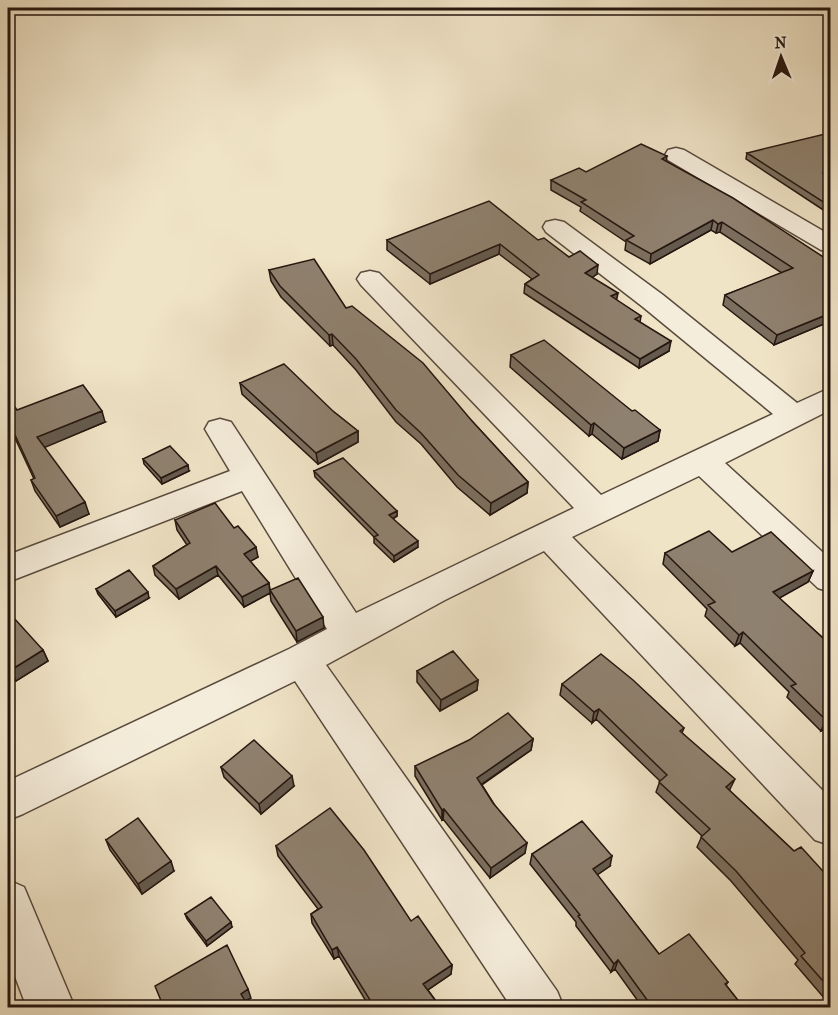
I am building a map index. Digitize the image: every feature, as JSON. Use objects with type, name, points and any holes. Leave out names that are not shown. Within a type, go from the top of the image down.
[{"type":"street","points":[[676,155],[831,245]]},
{"type":"street","points":[[555,227],[653,301],[795,417]]},
{"type":"street","points":[[370,279],[596,510]]},
{"type":"street","points":[[8,801],[302,660],[349,633],[596,510],[703,461],[831,398]]},
{"type":"street","points":[[220,429],[349,633]]},
{"type":"street","points":[[703,461],[831,579]]},
{"type":"street","points":[[8,568],[251,475]]},
{"type":"street","points":[[548,534],[831,826]]},
{"type":"street","points":[[302,660],[540,1008]]},
{"type":"street","points":[[8,903],[51,1008]]},
{"type":"building","points":[[825,134],[831,136],[831,171],[823,173],[831,179],[831,207],[747,153]]},
{"type":"building","points":[[641,144],[667,156],[662,159],[733,198],[831,262],[831,313],[777,335],[725,295],[793,268],[722,222],[718,224],[713,220],[651,254],[626,240],[634,236],[581,202],[586,200],[551,180],[579,168],[586,172]]},
{"type":"building","points":[[489,201],[538,240],[544,238],[569,257],[580,251],[598,265],[585,273],[618,293],[611,296],[641,316],[635,319],[671,341],[640,359],[525,284],[539,275],[500,244],[430,274],[387,240]]},
{"type":"building","points":[[314,259],[346,308],[352,306],[423,363],[528,482],[491,503],[458,475],[421,433],[396,410],[356,359],[280,286],[269,270]]},
{"type":"building","points":[[544,340],[632,411],[635,410],[660,430],[624,448],[594,423],[591,425],[511,355]]},
{"type":"building","points":[[284,364],[334,412],[358,431],[316,453],[240,383]]},
{"type":"building","points":[[83,385],[102,411],[37,437],[85,502],[56,516],[31,480],[35,478],[8,420],[8,412],[15,407],[17,410]]},
{"type":"building","points":[[170,446],[188,465],[161,478],[143,459]]},
{"type":"building","points":[[343,458],[397,511],[389,515],[418,541],[394,556],[374,537],[378,535],[314,471]]},
{"type":"building","points":[[215,503],[234,528],[238,526],[256,547],[244,554],[269,583],[242,597],[216,566],[176,589],[153,566],[190,543],[175,520]]},
{"type":"building","points":[[709,531],[732,552],[771,532],[813,571],[773,592],[823,638],[831,634],[831,721],[826,720],[791,686],[796,684],[743,632],[739,635],[708,605],[715,602],[665,553]]},
{"type":"building","points":[[129,570],[148,592],[115,611],[96,589]]},
{"type":"building","points":[[298,578],[323,617],[296,631],[270,590]]},
{"type":"building","points":[[13,617],[43,650],[11,670],[8,668],[8,621]]},
{"type":"building","points":[[453,651],[478,680],[441,700],[417,671]]},
{"type":"building","points":[[601,654],[633,680],[684,728],[680,731],[735,779],[726,787],[794,851],[801,847],[831,880],[831,990],[801,956],[805,953],[736,871],[701,837],[710,829],[659,782],[667,775],[599,709],[594,712],[562,684]]},
{"type":"building","points":[[508,713],[533,739],[477,778],[493,803],[527,843],[491,868],[444,809],[442,810],[415,766],[469,740]]},
{"type":"building","points":[[254,740],[292,776],[259,804],[221,767]]},
{"type":"building","points":[[330,808],[364,850],[411,921],[418,916],[452,965],[423,984],[441,1008],[375,1008],[337,947],[332,950],[311,914],[322,907],[276,846]]},
{"type":"building","points":[[138,818],[171,861],[138,884],[106,840]]},
{"type":"building","points":[[582,821],[612,856],[593,869],[659,954],[689,934],[728,982],[725,984],[744,1008],[653,1008],[618,960],[614,964],[578,916],[580,915],[532,854]]},
{"type":"building","points":[[211,897],[231,922],[206,941],[185,914]]},
{"type":"building","points":[[227,945],[248,989],[241,994],[249,1008],[164,1008],[155,986]]}]
